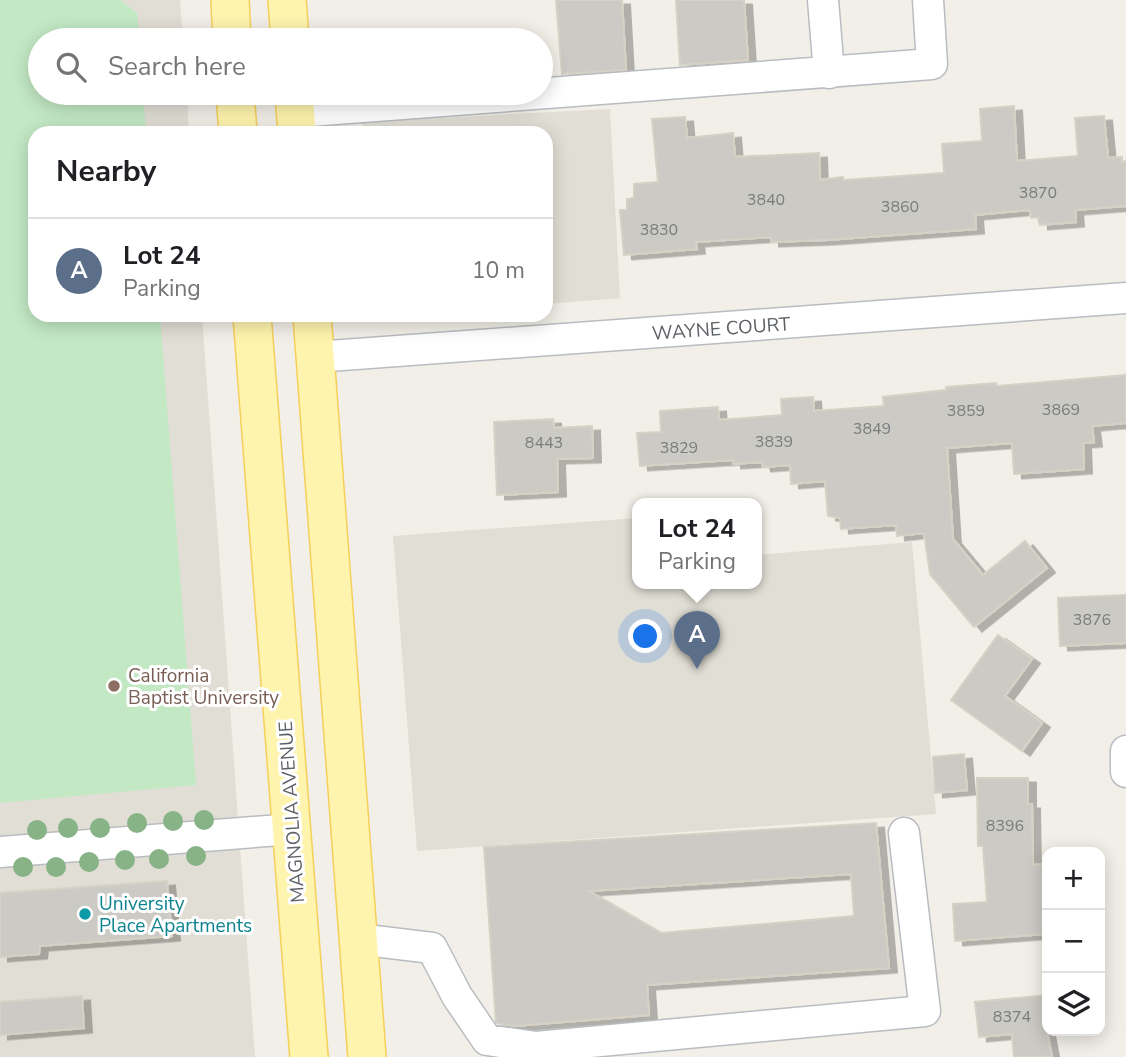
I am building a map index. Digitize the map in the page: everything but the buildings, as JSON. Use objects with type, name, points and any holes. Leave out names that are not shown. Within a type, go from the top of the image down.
[{"type":"main road","points":[[230,0],[231,28]]},
{"type":"main road","points":[[287,0],[289,28]]},
{"type":"main road","points":[[237,105],[238,126]]},
{"type":"main road","name":"MAGNOLIA AVENUE","points":[[253,322],[309,1057]]},
{"type":"main road","points":[[313,322],[367,1057]]},
{"type":"main road","points":[[256,364],[315,356]]},
{"type":"street","points":[[823,0],[829,73]]},
{"type":"street","points":[[553,94],[932,64],[928,0]]},
{"type":"street","points":[[296,113],[403,105]]},
{"type":"street","name":"WAYNE COURT","points":[[315,356],[1126,298]]},
{"type":"street","points":[[0,852],[293,829]]},
{"type":"street","points":[[358,939],[432,947],[457,996],[487,1040],[536,1047],[925,1012],[904,833]]},
{"type":"shaded area","name":"California Baptist University","points":[[0,0],[180,0],[182,28],[28,28],[28,105],[188,105],[189,126],[28,126],[28,322],[202,322],[255,1057],[0,1057]]},
{"type":"shaded area","points":[[610,109],[620,298],[553,303],[553,126],[362,126],[362,122]]},
{"type":"shaded area","points":[[632,518],[632,589],[762,589],[762,555],[912,542],[936,814],[417,851],[393,536]]},
{"type":"green space","points":[[0,0],[120,0],[137,13],[138,28],[28,28],[28,105],[144,105],[145,126],[28,126],[28,322],[161,322],[196,785],[0,803]]},
{"type":"place","name":"Lot 24","points":[[697,669]]},
{"type":"place","name":"California Baptist University","points":[[114,686]]},
{"type":"place","name":"University Place Apartments","points":[[85,914]]}]
